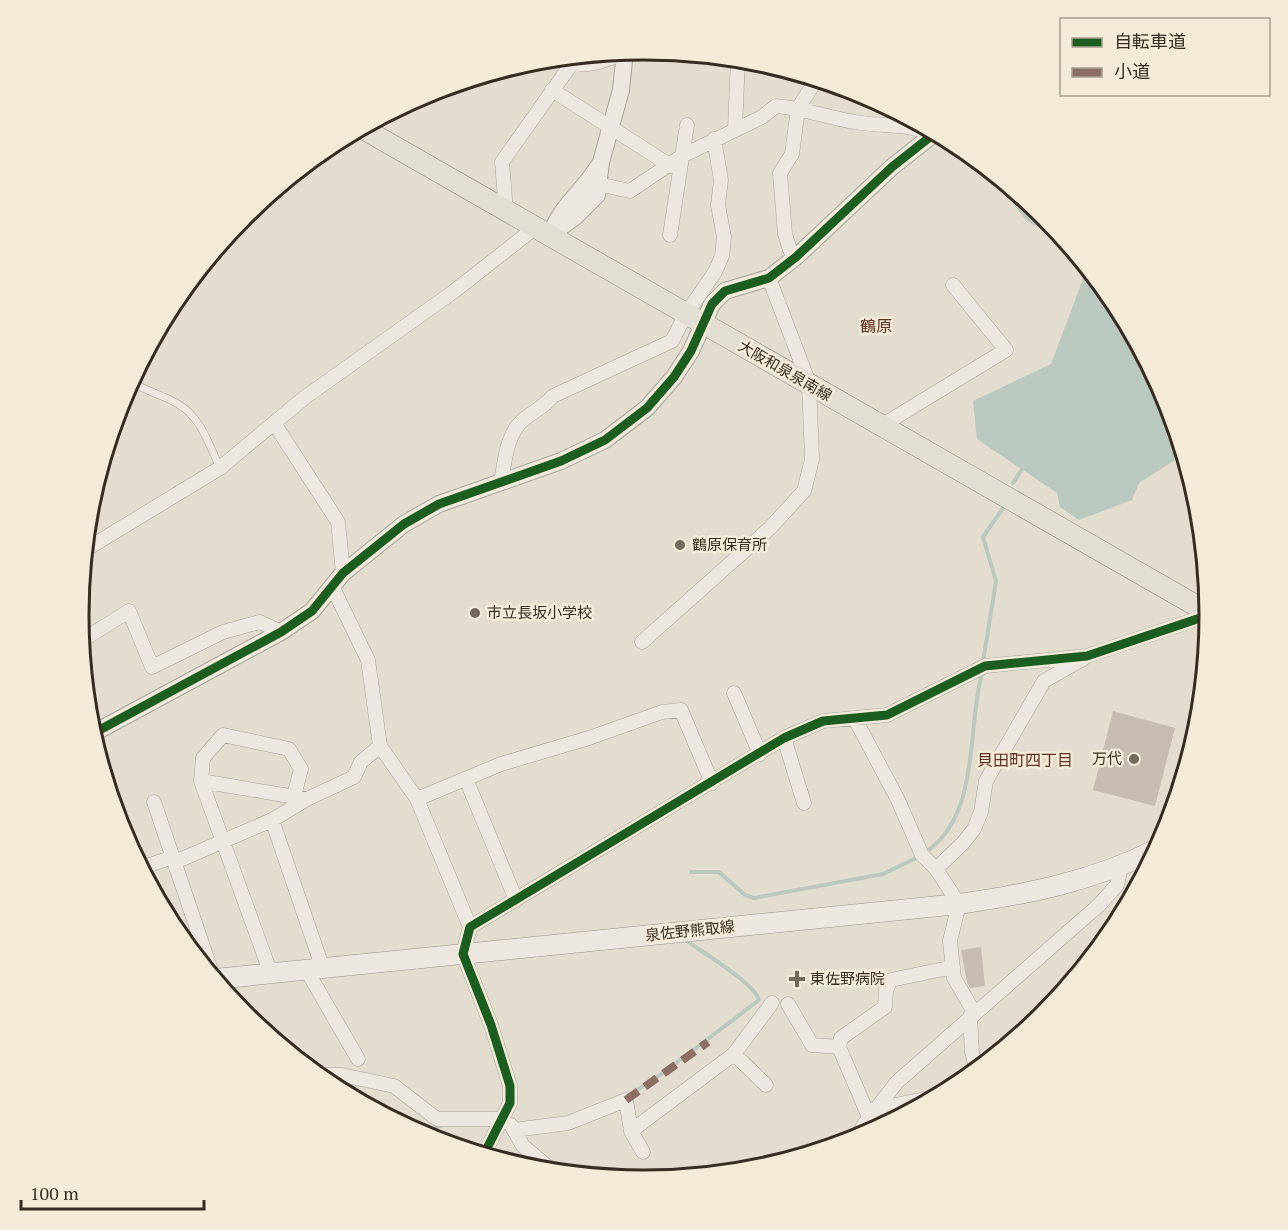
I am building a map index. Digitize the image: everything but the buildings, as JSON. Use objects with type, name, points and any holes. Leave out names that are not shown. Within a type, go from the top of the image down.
[{"type":"main road","name":"大阪和泉泉南線","points":[[369,132],[1199,608]]},
{"type":"main road","name":"泉佐野熊取線","points":[[225,978],[959,904],[1026,894],[1122,867],[1144,856]]},
{"type":"street","points":[[543,231],[575,217],[597,195],[601,162],[621,90],[626,61]]},
{"type":"street","points":[[506,210],[502,162],[568,66]]},
{"type":"street","points":[[735,129],[738,69]]},
{"type":"street","points":[[796,257],[790,250],[785,234],[780,172],[792,154],[798,108],[812,86]]},
{"type":"street","points":[[552,90],[671,166]]},
{"type":"street","points":[[598,184],[630,191],[671,166],[682,156],[762,117],[776,106],[798,108],[855,122],[907,126]]},
{"type":"street","points":[[670,235],[687,125]]},
{"type":"street","points":[[101,729],[281,632],[312,611],[338,580],[404,524],[431,509],[561,461],[605,440],[647,408],[691,351],[694,319],[722,256],[724,237],[718,205],[721,180],[714,139]]},
{"type":"street","points":[[501,482],[507,447],[523,420],[543,408],[553,396],[663,347],[725,291],[770,278],[796,257],[892,167],[931,140]]},
{"type":"street","points":[[94,545],[220,468],[304,398],[555,222],[569,202],[586,185],[601,162]]},
{"type":"street","points":[[642,642],[770,528],[804,492],[813,459],[809,383],[770,278]]},
{"type":"street","points":[[881,426],[1006,350],[953,285]]},
{"type":"street","points":[[274,423],[338,522],[338,580],[368,660],[380,746],[417,800],[470,927],[462,954],[491,1025],[510,1086],[510,1103],[487,1147]]},
{"type":"street","points":[[90,636],[129,611],[152,667],[223,632],[251,624],[260,622],[281,632]]},
{"type":"street","points":[[936,869],[974,829],[981,813],[986,782],[1044,681],[1087,656],[1199,617]]},
{"type":"street","points":[[470,927],[784,738],[824,721],[887,715],[985,666],[1087,656]]},
{"type":"street","points":[[734,693],[760,754]]},
{"type":"street","points":[[417,800],[501,764],[589,738],[662,712],[681,710],[712,783]]},
{"type":"street","points":[[855,719],[898,800],[922,855],[936,869],[959,904],[950,941],[954,978],[972,1014],[976,1060]]},
{"type":"street","points":[[271,974],[201,780],[203,758],[223,735],[289,749],[301,769],[300,797]]},
{"type":"street","points":[[784,738],[804,803]]},
{"type":"street","points":[[149,866],[223,843],[272,820],[300,797],[354,777],[362,762],[380,746]]},
{"type":"street","points":[[466,779],[516,900]]},
{"type":"street","points":[[201,780],[300,797]]},
{"type":"street","points":[[154,802],[208,957]]},
{"type":"street","points":[[272,820],[315,970],[358,1059]]},
{"type":"street","points":[[865,1124],[897,1082],[1099,905],[1118,885],[1122,867]]},
{"type":"street","points":[[872,1113],[839,1047],[841,1038],[885,1007],[886,990],[891,980],[953,967]]},
{"type":"street","points":[[631,1131],[734,1054],[772,1003]]},
{"type":"street","points":[[788,1004],[812,1045],[839,1047]]},
{"type":"street","points":[[734,1054],[765,1085]]},
{"type":"street","points":[[335,1075],[394,1086],[437,1119],[503,1117]]},
{"type":"street","points":[[514,1130],[568,1123],[626,1100],[631,1131],[642,1152]]},
{"type":"street","points":[[872,1113],[902,1106]]},
{"type":"street","points":[[503,1117],[524,1146],[540,1160]]},
{"type":"lane","points":[[138,387],[178,404],[191,414],[200,425],[220,468]]},
{"type":"shaded area","points":[[1013,201],[1042,229],[1028,222],[1013,204]]},
{"type":"shaded area","points":[[1074,265],[1105,307],[1142,370],[1157,403],[1177,459],[1139,483],[1132,500],[1079,520],[1060,507],[1057,493],[977,439],[973,401],[1051,364],[1083,279]]},
{"type":"waterway","points":[[1013,483],[1022,469]]},
{"type":"waterway","points":[[983,662],[996,581],[983,537],[1003,508]]},
{"type":"waterway","points":[[930,849],[946,832],[957,813],[964,791],[982,673]]},
{"type":"waterway","points":[[691,872],[719,872],[745,895],[754,898],[883,874],[916,858]]},
{"type":"waterway","points":[[628,1096],[663,1073],[759,1000],[738,976],[684,939]]},
{"type":"waterway","points":[[434,1129],[442,1125]]},
{"type":"marked path","points":[[626,1100],[708,1042]]},
{"type":"cycle path","points":[[101,729],[281,632],[312,611],[343,573],[404,524],[439,504],[561,461],[605,440],[647,408],[674,377],[691,351],[712,304],[725,291],[769,278],[796,257],[892,167],[928,138]]},
{"type":"cycle path","points":[[487,1147],[510,1103],[510,1086],[491,1025],[463,954],[470,927],[784,738],[823,721],[887,715],[985,666],[1087,656],[1199,618]]},
{"type":"place","name":"鶴原保育所","points":[[680,545]]},
{"type":"place","name":"市立長坂小学校","points":[[475,613]]},
{"type":"place","name":"万代","points":[[1134,759]]},
{"type":"place","name":"東佐野病院","points":[[797,979]]},
{"type":"district","name":"鶴原","points":[[876,326]]},
{"type":"district","name":"貝田町四丁目","points":[[1025,760]]}]
